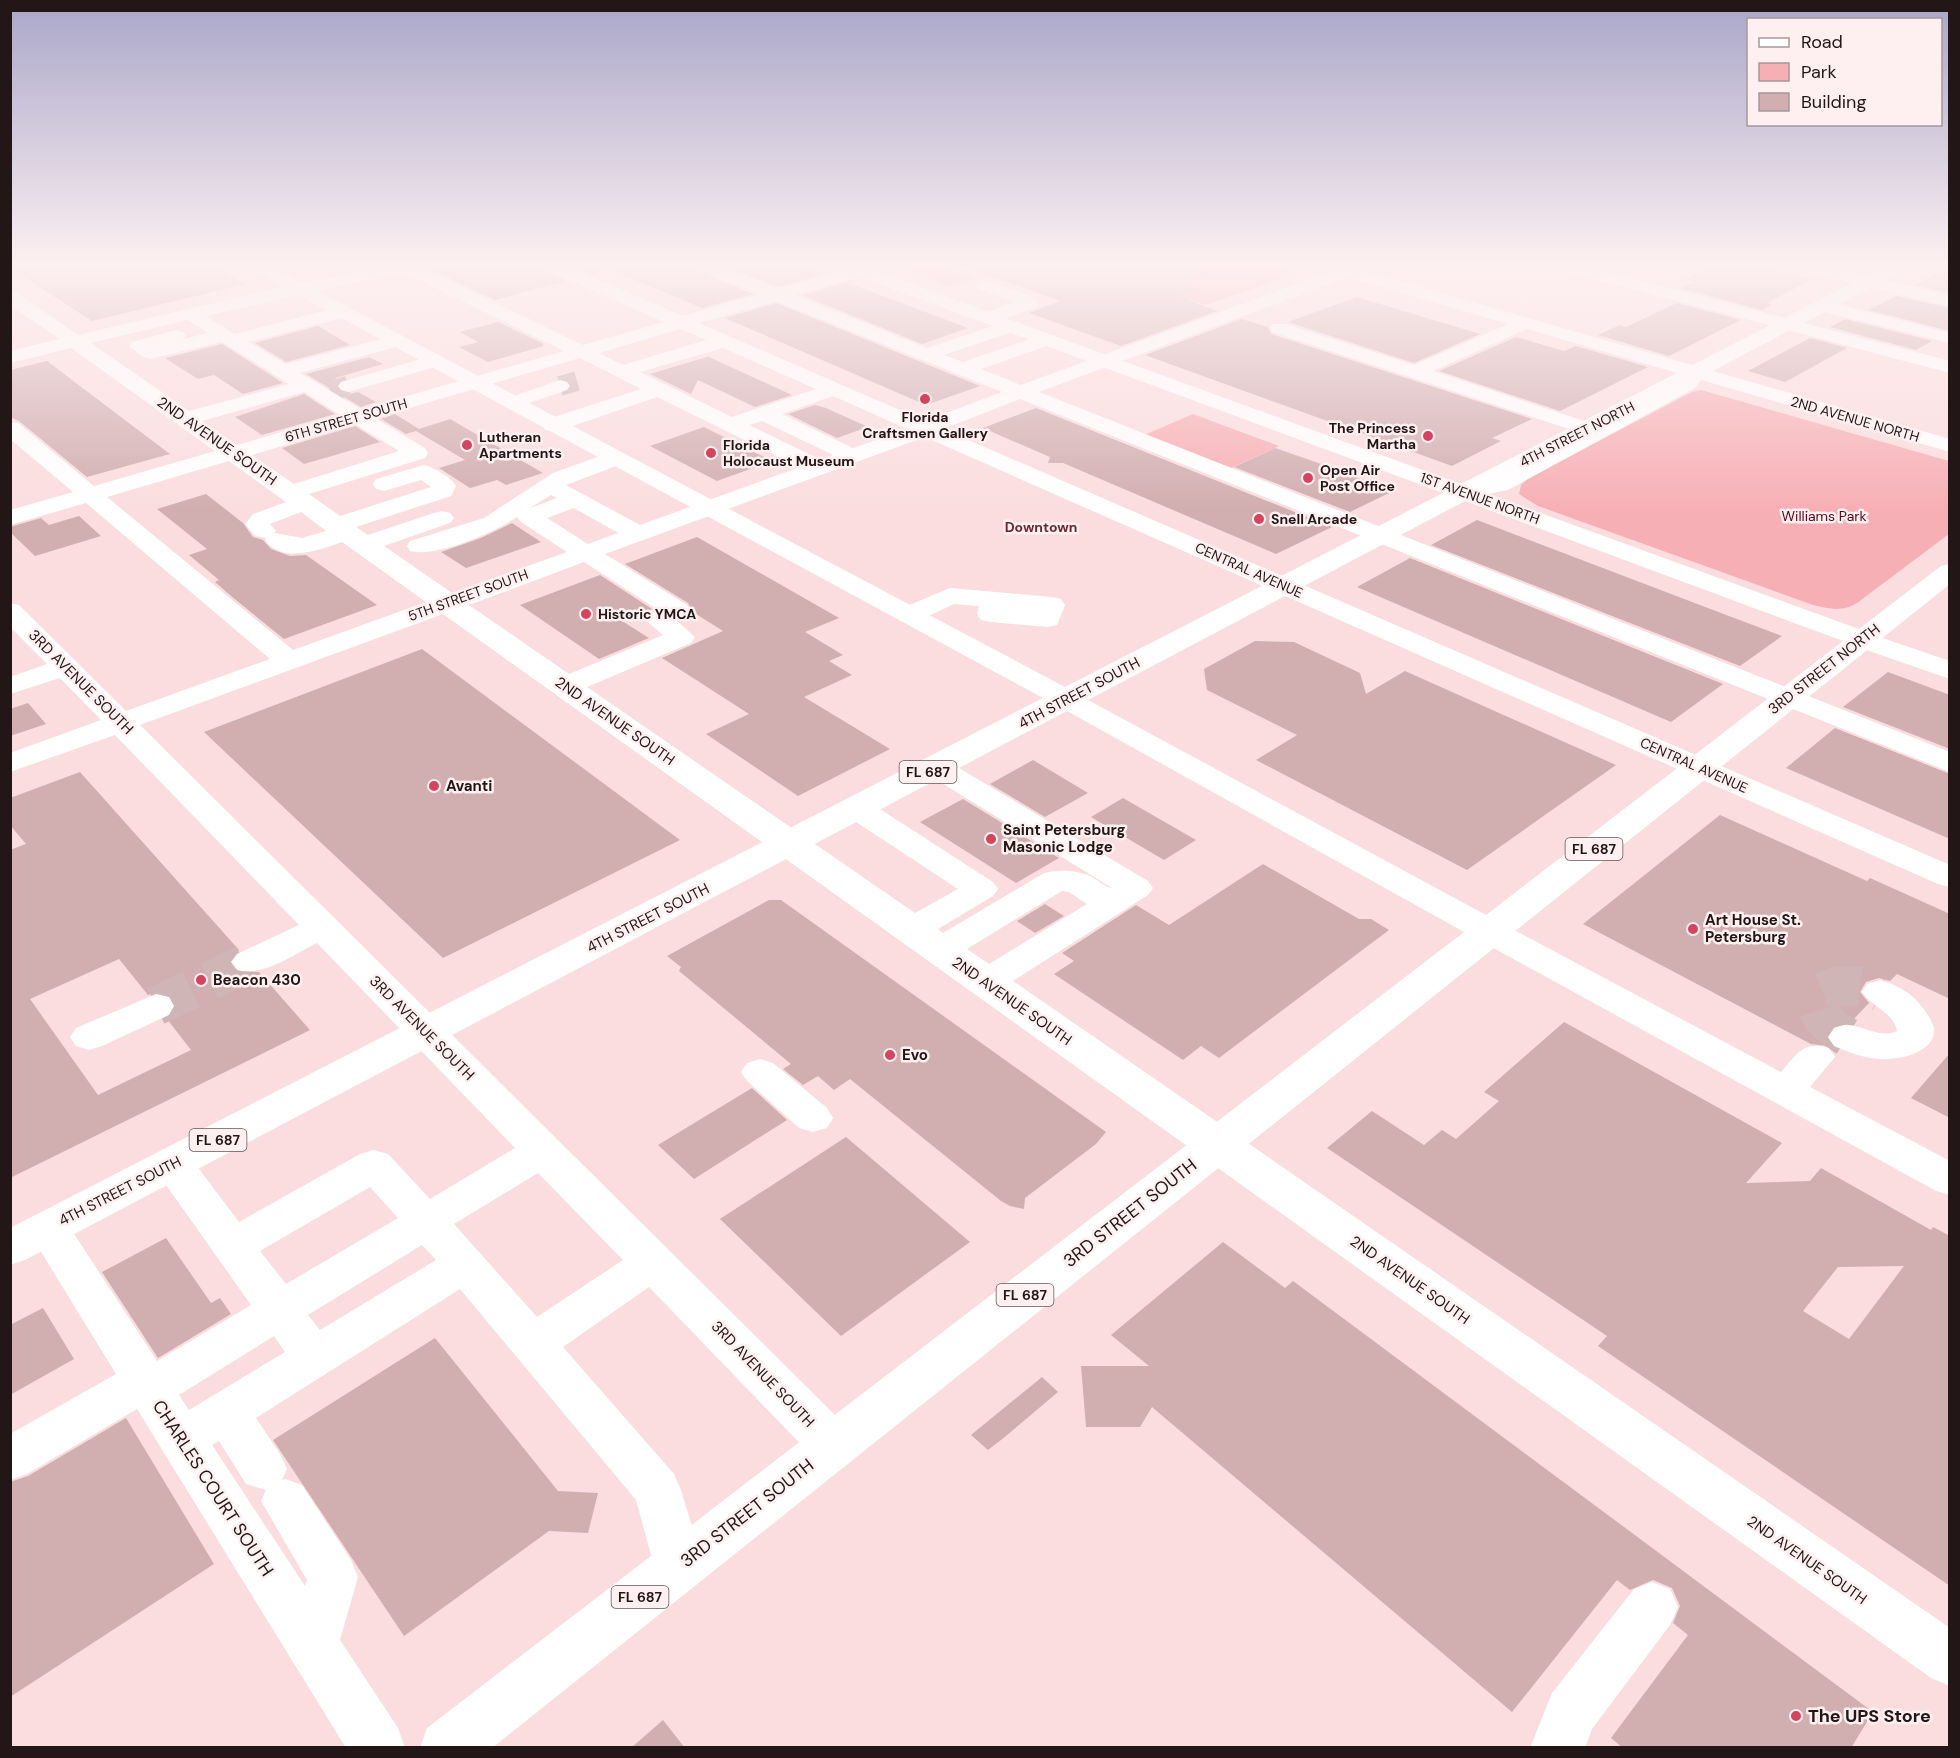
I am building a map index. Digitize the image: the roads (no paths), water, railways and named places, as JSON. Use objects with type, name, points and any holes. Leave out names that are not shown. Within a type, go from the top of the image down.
[{"type":"street","points":[[10,357],[57,346]]},
{"type":"street","name":"2ND AVENUE SOUTH","points":[[81,346],[1950,1660]]},
{"type":"street","points":[[248,346],[285,371],[327,389],[359,416],[417,453],[296,496],[261,519],[257,525],[271,536],[290,547],[357,540],[498,508]]},
{"type":"street","points":[[285,371],[377,346]]},
{"type":"street","points":[[405,346],[1066,699],[1950,1180]]},
{"type":"street","points":[[572,346],[820,468]]},
{"type":"street","name":"6TH STREET SOUTH","points":[[10,518],[599,346]]},
{"type":"street","points":[[586,378],[706,346]]},
{"type":"street","name":"CENTRAL AVENUE","points":[[736,346],[1950,877]]},
{"type":"street","points":[[907,346],[1950,763]]},
{"type":"street","points":[[927,354],[951,346]]},
{"type":"street","points":[[963,369],[1028,346]]},
{"type":"street","name":"1ST AVENUE NORTH","points":[[1067,346],[1950,671]]},
{"type":"street","name":"5TH STREET SOUTH","points":[[10,763],[926,429],[1143,346]]},
{"type":"street","points":[[1335,346],[1587,428]]},
{"type":"street","points":[[1415,372],[1474,346]]},
{"type":"street","name":"2ND AVENUE NORTH","points":[[1606,346],[1950,446]]},
{"type":"street","name":"4TH STREET NORTH","points":[[1284,586],[1745,346]]},
{"type":"street","points":[[1869,346],[1950,367]]},
{"type":"street","points":[[1914,358],[1933,346]]},
{"type":"street","points":[[185,419],[327,389],[435,362]]},
{"type":"street","points":[[1464,492],[1500,485],[1688,384],[1696,372]]},
{"type":"street","points":[[166,406],[259,380]]},
{"type":"street","points":[[512,403],[560,386]]},
{"type":"street","points":[[554,424],[660,389]]},
{"type":"street","points":[[732,424],[835,389]]},
{"type":"street","points":[[763,413],[852,456]]},
{"type":"street","points":[[10,428],[289,661]]},
{"type":"street","points":[[357,540],[419,546],[582,469],[616,458]]},
{"type":"street","points":[[296,496],[424,472],[445,486],[443,491],[357,540]]},
{"type":"street","points":[[550,485],[636,533]]},
{"type":"street","points":[[565,686],[682,637],[657,619],[678,611],[529,517],[577,499]]},
{"type":"street","name":"3RD STREET NORTH","points":[[1699,767],[1950,571]]},
{"type":"street","name":"4TH STREET SOUTH","points":[[29,1238],[938,768],[1284,586]]},
{"type":"street","points":[[909,615],[950,596],[993,599]]},
{"type":"street","name":"3RD AVENUE SOUTH","points":[[10,611],[833,1445]]},
{"type":"street","points":[[10,686],[66,667]]},
{"type":"street","name":"3RD STREET SOUTH","points":[[447,1748],[1699,767]]},
{"type":"street","points":[[938,768],[1123,896]]},
{"type":"street","points":[[858,809],[981,889],[926,940]]},
{"type":"street","points":[[926,940],[1056,880],[1078,883],[1123,896]]},
{"type":"street","points":[[986,982],[1123,896]]},
{"type":"street","points":[[249,962],[322,927]]},
{"type":"street","points":[[1785,1091],[1834,1044],[1894,1046],[1906,1042],[1914,1035],[1915,1026],[1912,1015],[1903,1005],[1880,992]]},
{"type":"street","points":[[89,1037],[156,1005]]},
{"type":"street","points":[[760,1072],[813,1118]]},
{"type":"street","points":[[10,1459],[280,1310],[542,1151]]},
{"type":"street","points":[[173,1164],[314,1357]]},
{"type":"street","points":[[233,1246],[374,1165],[427,1220],[657,1490],[679,1566]]},
{"type":"street","name":"CHARLES COURT SOUTH","points":[[29,1238],[147,1385],[378,1748]]},
{"type":"street","points":[[533,1344],[652,1262]]},
{"type":"street","points":[[182,1439],[465,1264]]},
{"type":"street","points":[[226,1412],[333,1577],[312,1644]]},
{"type":"street","points":[[1557,1748],[1571,1712],[1652,1607]]},
{"type":"tunnel","points":[[560,386],[577,381]]},
{"type":"tunnel","points":[[330,391],[348,386]]},
{"type":"tunnel","points":[[156,1006],[249,962]]},
{"type":"tunnel","points":[[1847,1037],[1824,1019],[1819,1007],[1821,992],[1836,987],[1850,986],[1865,987],[1880,992]]},
{"type":"place","name":"Florida Craftsmen Gallery","points":[[925,399]]},
{"type":"place","name":"The Princess Martha","points":[[1428,436]]},
{"type":"place","name":"Lutheran Apartments","points":[[467,445]]},
{"type":"place","name":"Florida Holocaust Museum","points":[[711,453]]},
{"type":"place","name":"Open Air Post Office","points":[[1308,478]]},
{"type":"place","name":"Snell Arcade","points":[[1259,519]]},
{"type":"place","name":"Historic YMCA","points":[[586,614]]},
{"type":"place","name":"Avanti","points":[[434,786]]},
{"type":"place","name":"Saint Petersburg Masonic Lodge","points":[[991,839]]},
{"type":"place","name":"Art House St. Petersburg","points":[[1693,929]]},
{"type":"place","name":"Beacon 430","points":[[201,980]]},
{"type":"place","name":"Evo","points":[[890,1055]]},
{"type":"place","name":"The UPS Store","points":[[1796,1716]]},
{"type":"district","name":"Downtown","points":[[1041,527]]},
{"type":"park label","name":"Williams Park","points":[[1824,516]]}]
